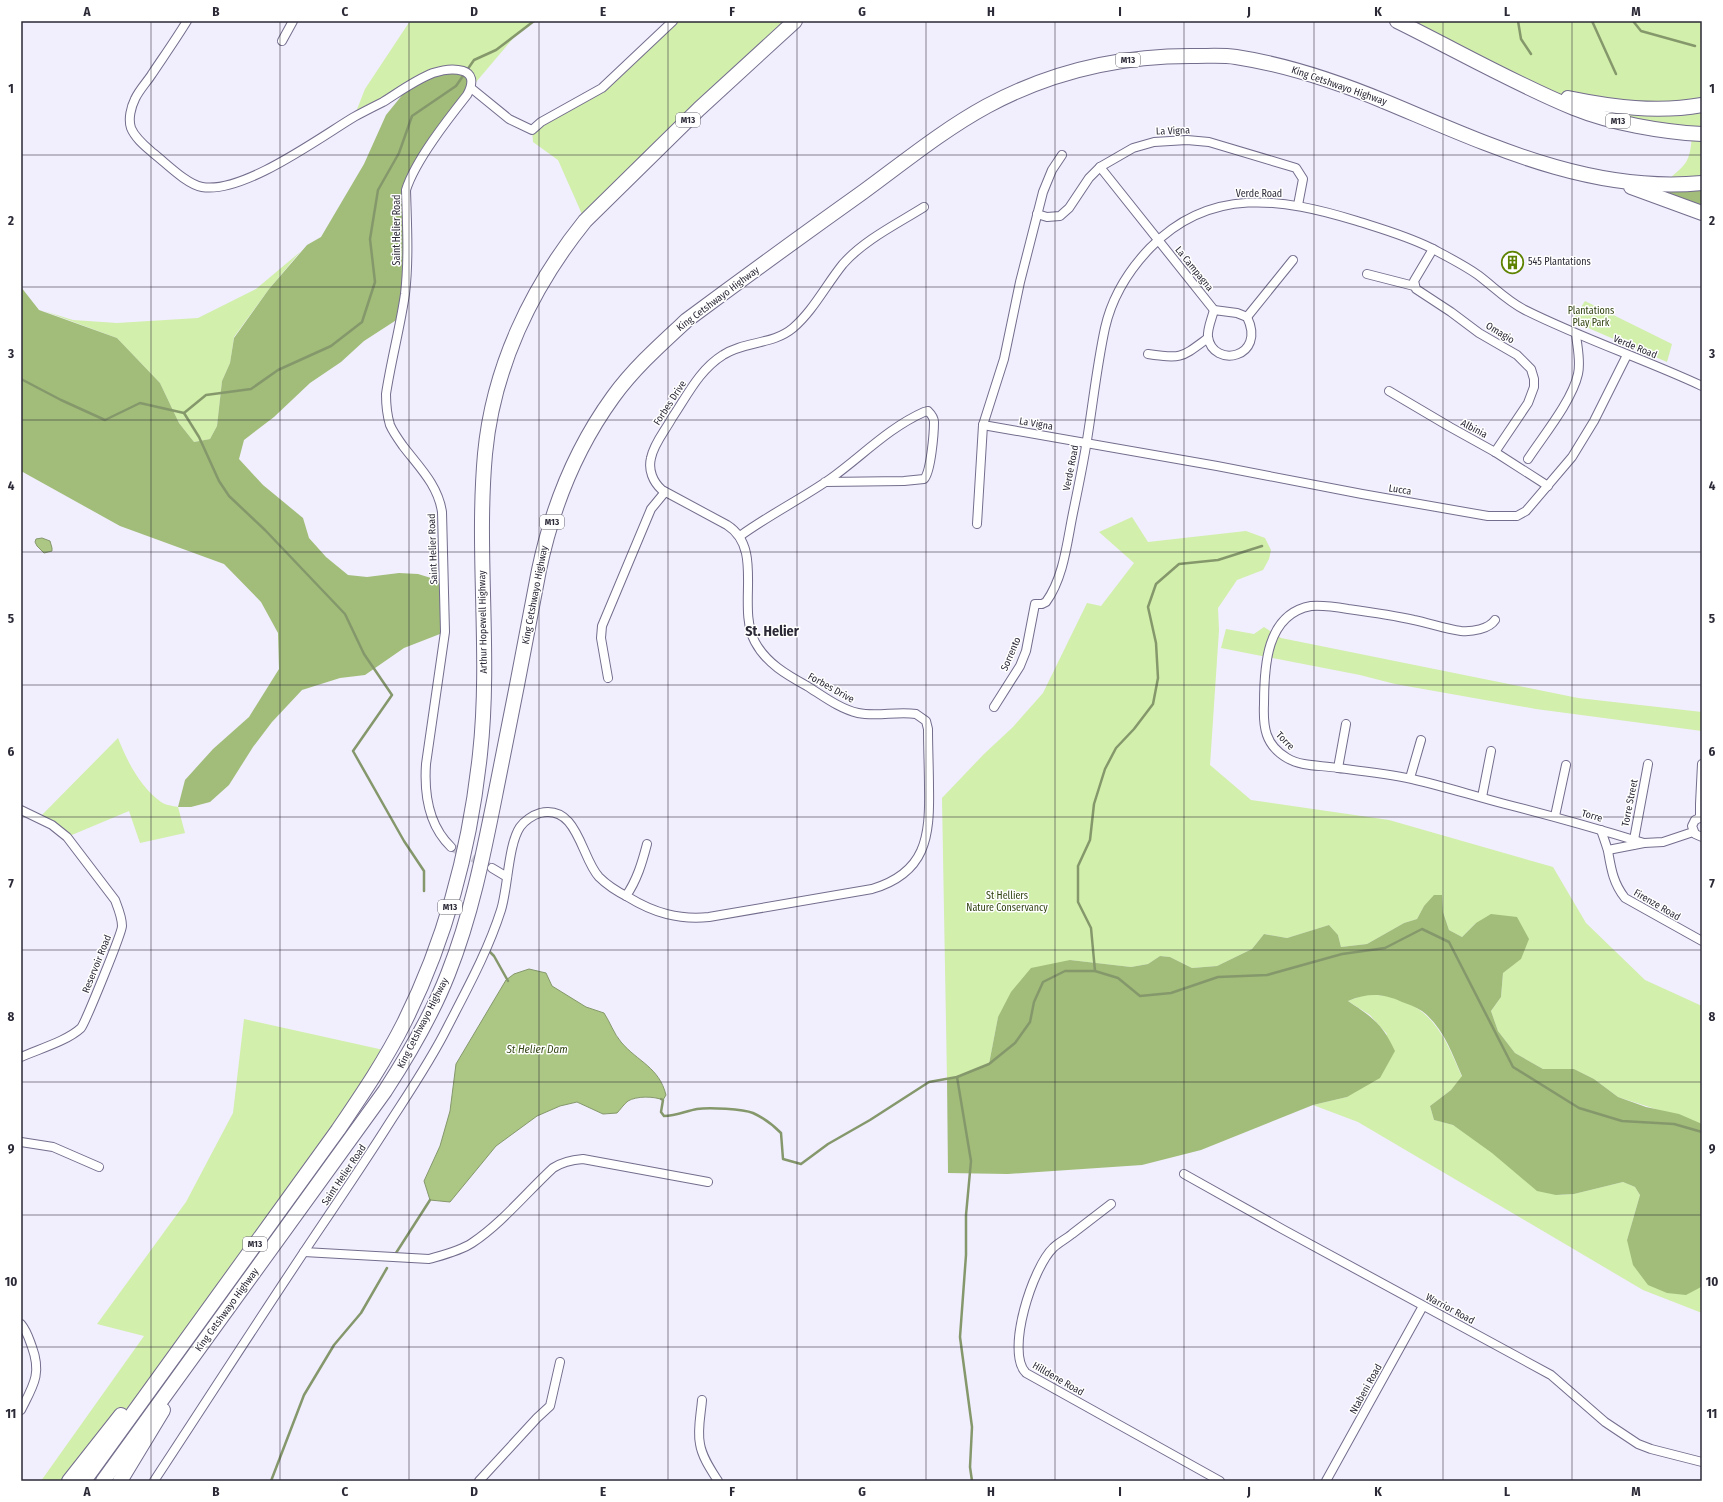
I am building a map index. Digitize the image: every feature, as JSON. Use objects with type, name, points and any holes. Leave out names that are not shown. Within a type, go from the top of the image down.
[{"type":"highway","points":[[741,70],[756,51],[784,21]]},
{"type":"highway","name":"M13","points":[[741,70],[794,21]]},
{"type":"highway","name":"M13","points":[[1397,21],[1471,59],[1575,108],[1631,124],[1702,134]]},
{"type":"highway","name":"King Cetshwayo Highway","points":[[103,1481],[386,1091],[412,1049],[448,975],[479,877],[546,536],[560,497],[572,467],[588,435],[613,396],[649,355],[687,318],[939,136],[986,107],[1049,79],[1091,67],[1135,58],[1162,56],[1223,56],[1283,67],[1357,90],[1544,165],[1624,183],[1702,183]]},
{"type":"highway","name":"Arthur Hopewell Highway","points":[[480,754],[484,695],[483,491],[486,445],[500,377],[514,337],[548,272],[570,239],[598,206],[741,70]]},
{"type":"highway","points":[[1547,96],[1627,108],[1666,108],[1702,105]]},
{"type":"highway","points":[[1624,183],[1633,188],[1702,213]]},
{"type":"highway","name":"King Cetshwayo Highway","points":[[84,1481],[338,1130],[375,1073],[404,1024],[443,932],[459,878],[472,810],[480,754]]},
{"type":"highway","points":[[120,1481],[179,1384],[196,1352]]},
{"type":"highway","points":[[69,1481],[136,1396],[173,1358]]},
{"type":"street","points":[[187,21],[137,95],[130,121],[133,132],[141,142],[178,173],[198,186],[204,187],[227,185],[271,168],[354,117],[422,78],[441,70],[457,69],[468,73],[471,88],[509,119],[532,130],[541,122],[602,88],[673,21]]},
{"type":"street","points":[[282,41],[293,21]]},
{"type":"street","name":"Saint Helier Road","points":[[450,847],[444,841],[433,821],[427,802],[425,783],[426,764],[444,632],[442,512],[437,492],[433,484],[398,439],[390,425],[386,394],[406,283],[408,255],[406,190],[409,181],[423,157],[471,88]]},
{"type":"street","name":"La Vigna","points":[[1037,214],[1051,217],[1060,216],[1064,213],[1089,178],[1100,167],[1133,148],[1143,144],[1187,140],[1209,142],[1296,168],[1304,179],[1298,205]]},
{"type":"street","points":[[977,524],[983,425],[1004,359],[1020,282],[1037,214],[1047,180],[1062,155]]},
{"type":"street","name":"La Campagna","points":[[1100,167],[1214,310]]},
{"type":"street","name":"Verde Road","points":[[1035,604],[1042,604],[1046,602],[1061,570],[1087,442],[1105,327],[1117,292],[1136,262],[1158,240],[1184,220],[1222,206],[1235,203],[1267,202],[1298,205],[1321,210],[1408,237],[1433,249],[1477,275],[1522,309],[1576,334],[1702,386]]},
{"type":"street","name":"Forbes Drive","points":[[507,877],[513,846],[520,827],[530,818],[538,814],[550,813],[561,816],[574,827],[594,871],[601,879],[643,906],[662,914],[682,918],[699,918],[879,887],[902,874],[914,862],[926,839],[928,829],[928,729],[926,721],[916,714],[869,714],[850,711],[828,700],[771,662],[755,642],[751,630],[747,605],[747,555],[745,546],[740,536],[735,530],[727,525],[665,492],[655,483],[650,470],[651,458],[654,450],[689,391],[709,366],[722,355],[736,348],[770,340],[787,332],[799,322],[850,257],[866,244],[924,207]]},
{"type":"street","points":[[1367,274],[1414,286],[1414,281],[1433,249]]},
{"type":"street","points":[[1247,317],[1293,260]]},
{"type":"street","name":"Omagio","points":[[1414,286],[1419,292],[1521,358],[1531,369],[1534,379],[1534,387],[1528,403],[1495,452]]},
{"type":"street","points":[[1214,310],[1237,313],[1247,317],[1252,331],[1252,337],[1248,346],[1239,353],[1230,356],[1219,353],[1215,350],[1208,338],[1214,310]]},
{"type":"street","points":[[1528,459],[1561,410],[1576,382],[1579,372],[1579,364],[1576,334]]},
{"type":"street","points":[[1148,354],[1180,357],[1208,338]]},
{"type":"street","name":"Lucca","points":[[1087,442],[1362,494],[1488,516],[1512,517],[1526,511],[1572,458],[1594,420],[1627,355]]},
{"type":"street","name":"Albinia","points":[[1389,391],[1495,452],[1548,486]]},
{"type":"street","points":[[740,536],[762,520],[825,482],[872,444],[901,424],[924,412],[928,411],[932,415],[934,422],[930,461],[928,474],[924,479],[904,481],[825,482]]},
{"type":"street","name":"La Vigna","points":[[983,425],[1087,442]]},
{"type":"street","points":[[608,678],[601,638],[602,626],[651,509],[665,492]]},
{"type":"street","name":"Sorrento","points":[[994,707],[1020,666],[1026,651],[1035,604]]},
{"type":"street","name":"Torre","points":[[1495,620],[1492,624],[1481,628],[1461,631],[1389,615],[1328,606],[1304,608],[1284,620],[1272,636],[1267,661],[1264,703],[1266,733],[1272,744],[1289,759],[1303,764],[1410,778],[1555,816],[1601,830],[1633,843]]},
{"type":"street","points":[[1338,768],[1346,724]]},
{"type":"street","points":[[1410,778],[1421,740]]},
{"type":"street","points":[[1482,797],[1491,751]]},
{"type":"street","name":"Torre Street","points":[[1633,843],[1648,764]]},
{"type":"street","points":[[1555,816],[1566,765]]},
{"type":"street","points":[[1702,765],[1701,817],[1693,823],[1693,832],[1697,836],[1702,837]]},
{"type":"street","name":"Reservoir Road","points":[[21,810],[52,825],[68,837],[115,900],[119,910],[122,926],[117,944],[83,1026],[70,1035],[21,1057]]},
{"type":"street","name":"Firenze Road","points":[[1601,830],[1608,850],[1609,865],[1616,886],[1625,898],[1702,941]]},
{"type":"street","points":[[1608,850],[1633,843],[1669,841],[1693,832]]},
{"type":"street","points":[[626,896],[635,883],[642,865],[647,844]]},
{"type":"street","points":[[492,868],[507,877]]},
{"type":"street","name":"Saint Helier Road","points":[[154,1481],[409,1093],[444,1034],[491,941],[502,906],[507,877]]},
{"type":"street","points":[[21,1142],[53,1147],[99,1167]]},
{"type":"street","points":[[304,1252],[429,1259],[441,1256],[471,1244],[511,1210],[553,1168],[559,1164],[573,1160],[583,1159],[708,1182]]},
{"type":"street","name":"Warrior Road","points":[[1184,1174],[1551,1375],[1605,1422],[1638,1444],[1702,1462]]},
{"type":"street","name":"Hilldene Road","points":[[1111,1204],[1052,1248],[1040,1267],[1030,1290],[1018,1339],[1020,1365],[1026,1373],[1220,1481]]},
{"type":"street","name":"Ntabeni Road","points":[[1326,1481],[1423,1306]]},
{"type":"street","points":[[21,1324],[29,1336],[37,1370],[35,1381],[21,1410]]},
{"type":"street","points":[[479,1481],[550,1406],[560,1362]]},
{"type":"street","points":[[702,1400],[699,1436],[700,1444],[718,1481]]},
{"type":"green space","points":[[410,21],[534,21],[516,35],[471,88],[451,68],[354,117],[365,89]]},
{"type":"green space","points":[[673,21],[795,21],[585,221],[558,160],[533,142],[532,130],[592,95]]},
{"type":"green space","points":[[1397,21],[1702,21],[1702,183],[1663,184],[1682,168],[1688,158],[1692,134],[1592,114]]},
{"type":"green space","points":[[300,252],[269,289],[234,337],[230,363],[222,381],[217,426],[210,439],[194,442],[179,423],[160,383],[117,338],[44,311],[73,320],[117,323],[198,318],[256,289]]},
{"type":"green space","name":"Plantations Play Park","points":[[1585,301],[1672,344],[1667,362],[1572,321]]},
{"type":"green space","name":"St Helliers Nature Conservancy","points":[[1132,517],[1148,542],[1246,531],[1265,538],[1271,550],[1269,559],[1263,570],[1237,580],[1218,608],[1219,630],[1210,765],[1251,800],[1389,820],[1553,867],[1586,923],[1645,980],[1702,1006],[1702,1124],[1618,1097],[1594,1079],[1574,1069],[1543,1069],[1515,1053],[1498,1031],[1491,1011],[1501,997],[1503,973],[1520,959],[1476,923],[1462,937],[1449,930],[1443,912],[1442,895],[1424,906],[1417,919],[1404,923],[1367,944],[1341,947],[1338,935],[1329,925],[1287,938],[1264,934],[1252,949],[1217,966],[1192,968],[1170,957],[1160,956],[1148,964],[1131,967],[1070,960],[998,1017],[989,1064],[957,1077],[947,1079],[942,798],[984,754],[1013,727],[1043,693],[1087,603],[1101,606],[1134,563],[1099,532]]},
{"type":"green space","points":[[1264,627],[1281,638],[1578,698],[1702,712],[1702,731],[1536,709],[1395,684],[1360,675],[1221,648],[1226,629],[1254,634]]},
{"type":"green space","points":[[118,738],[135,773],[153,796],[163,803],[178,807],[185,833],[140,843],[129,811],[67,837],[39,818]]},
{"type":"green space","points":[[1367,994],[1382,995],[1406,1002],[1428,1017],[1444,1038],[1462,1077],[1451,1090],[1430,1106],[1434,1120],[1453,1125],[1556,1195],[1574,1194],[1623,1182],[1635,1187],[1640,1195],[1627,1240],[1702,1287],[1702,1313],[1643,1290],[1358,1122],[1313,1105],[1347,1097],[1387,1034],[1370,1015],[1348,1001]]},
{"type":"green space","points":[[244,1019],[388,1051],[173,1358],[136,1397],[69,1481],[41,1481],[144,1336],[97,1324],[186,1202],[233,1113]]},
{"type":"shaded area","points":[[463,71],[472,83],[409,181],[401,317],[364,341],[341,362],[310,383],[274,417],[244,440],[239,459],[263,485],[303,518],[309,538],[326,557],[348,575],[367,577],[399,573],[418,574],[444,582],[445,632],[404,648],[365,675],[340,678],[302,690],[272,722],[253,747],[229,785],[210,802],[191,807],[178,807],[185,780],[213,749],[249,717],[279,669],[278,633],[261,602],[224,564],[120,526],[21,471],[21,287],[39,310],[117,338],[160,383],[179,423],[194,442],[210,439],[217,426],[222,381],[230,363],[234,338],[269,289],[307,245],[321,237],[364,164],[386,115],[412,83],[428,75]]},
{"type":"shaded area","points":[[1702,183],[1702,213],[1633,188]]},
{"type":"shaded area","points":[[1434,895],[1442,895],[1443,912],[1449,930],[1462,937],[1476,923],[1491,914],[1517,917],[1529,939],[1521,959],[1503,973],[1501,997],[1491,1011],[1498,1031],[1515,1053],[1543,1069],[1574,1069],[1594,1079],[1618,1097],[1646,1107],[1679,1114],[1702,1124],[1701,1287],[1686,1295],[1667,1293],[1648,1285],[1633,1265],[1627,1240],[1640,1195],[1635,1187],[1623,1182],[1574,1194],[1556,1195],[1537,1191],[1492,1153],[1453,1125],[1434,1120],[1430,1106],[1451,1090],[1462,1076],[1446,1041],[1436,1025],[1422,1011],[1395,999],[1375,995],[1369,995],[1348,1001],[1364,1012],[1381,1027],[1395,1051],[1380,1078],[1347,1097],[1313,1105],[1201,1150],[1142,1165],[1008,1174],[948,1173],[947,1079],[957,1077],[989,1064],[998,1017],[1011,992],[1031,968],[1070,960],[1131,967],[1148,964],[1160,956],[1170,957],[1192,968],[1217,966],[1252,949],[1264,934],[1287,938],[1329,925],[1338,935],[1341,947],[1367,944],[1404,923],[1417,919],[1424,906]]},
{"type":"water","points":[[42,538],[50,541],[52,551],[44,553],[37,546],[35,542],[36,539]]},
{"type":"water","name":"St Helier Dam","points":[[529,969],[546,973],[552,986],[586,1007],[604,1013],[621,1042],[653,1071],[663,1086],[666,1095],[663,1100],[645,1097],[631,1099],[617,1113],[603,1114],[577,1102],[560,1106],[537,1116],[496,1146],[450,1202],[430,1200],[424,1181],[440,1146],[450,1111],[456,1064],[506,980],[514,974]]},
{"type":"waterway","points":[[184,413],[206,395],[251,389],[278,370],[331,346],[362,322],[375,282],[370,239],[378,190],[399,153],[412,116],[456,86],[474,60],[496,50],[534,21]]},
{"type":"waterway","points":[[1518,21],[1521,39],[1531,54]]},
{"type":"waterway","points":[[1592,21],[1616,74]]},
{"type":"waterway","points":[[1633,21],[1641,31],[1695,46]]},
{"type":"waterway","points":[[21,379],[61,400],[105,420],[140,403],[184,413],[199,437],[219,481],[229,496],[265,530],[345,614],[364,654],[392,695],[353,751],[404,841],[424,871],[424,891]]},
{"type":"waterway","points":[[1095,971],[1091,928],[1078,902],[1078,866],[1090,840],[1094,804],[1105,769],[1116,748],[1134,729],[1153,704],[1158,678],[1156,643],[1148,607],[1156,584],[1179,564],[1218,560],[1262,546]]},
{"type":"waterway","points":[[661,1099],[663,1100],[661,1112],[664,1116],[702,1108],[734,1109],[753,1113],[761,1117],[781,1133],[783,1159],[801,1164],[828,1144],[870,1120],[929,1082],[957,1077],[989,1064],[1015,1043],[1030,1022],[1034,1002],[1043,982],[1065,971],[1095,971],[1118,978],[1140,996],[1171,993],[1218,977],[1267,975],[1342,954],[1385,948],[1422,929],[1449,942],[1513,1067],[1579,1108],[1622,1121],[1674,1124],[1702,1132]]},
{"type":"waterway","points":[[489,951],[494,956],[508,981]]},
{"type":"waterway","points":[[957,1077],[971,1161],[966,1215],[966,1255],[960,1337],[972,1427],[970,1467],[972,1481]]},
{"type":"waterway","points":[[396,1253],[430,1200]]},
{"type":"waterway","points":[[271,1481],[304,1395],[334,1345],[361,1313],[387,1268]]},
{"type":"tunnel","points":[[451,847],[492,868]]},
{"type":"place","name":"545 Plantations","points":[[1512,262]]},
{"type":"district","name":"St. Helier","points":[[772,631]]}]
